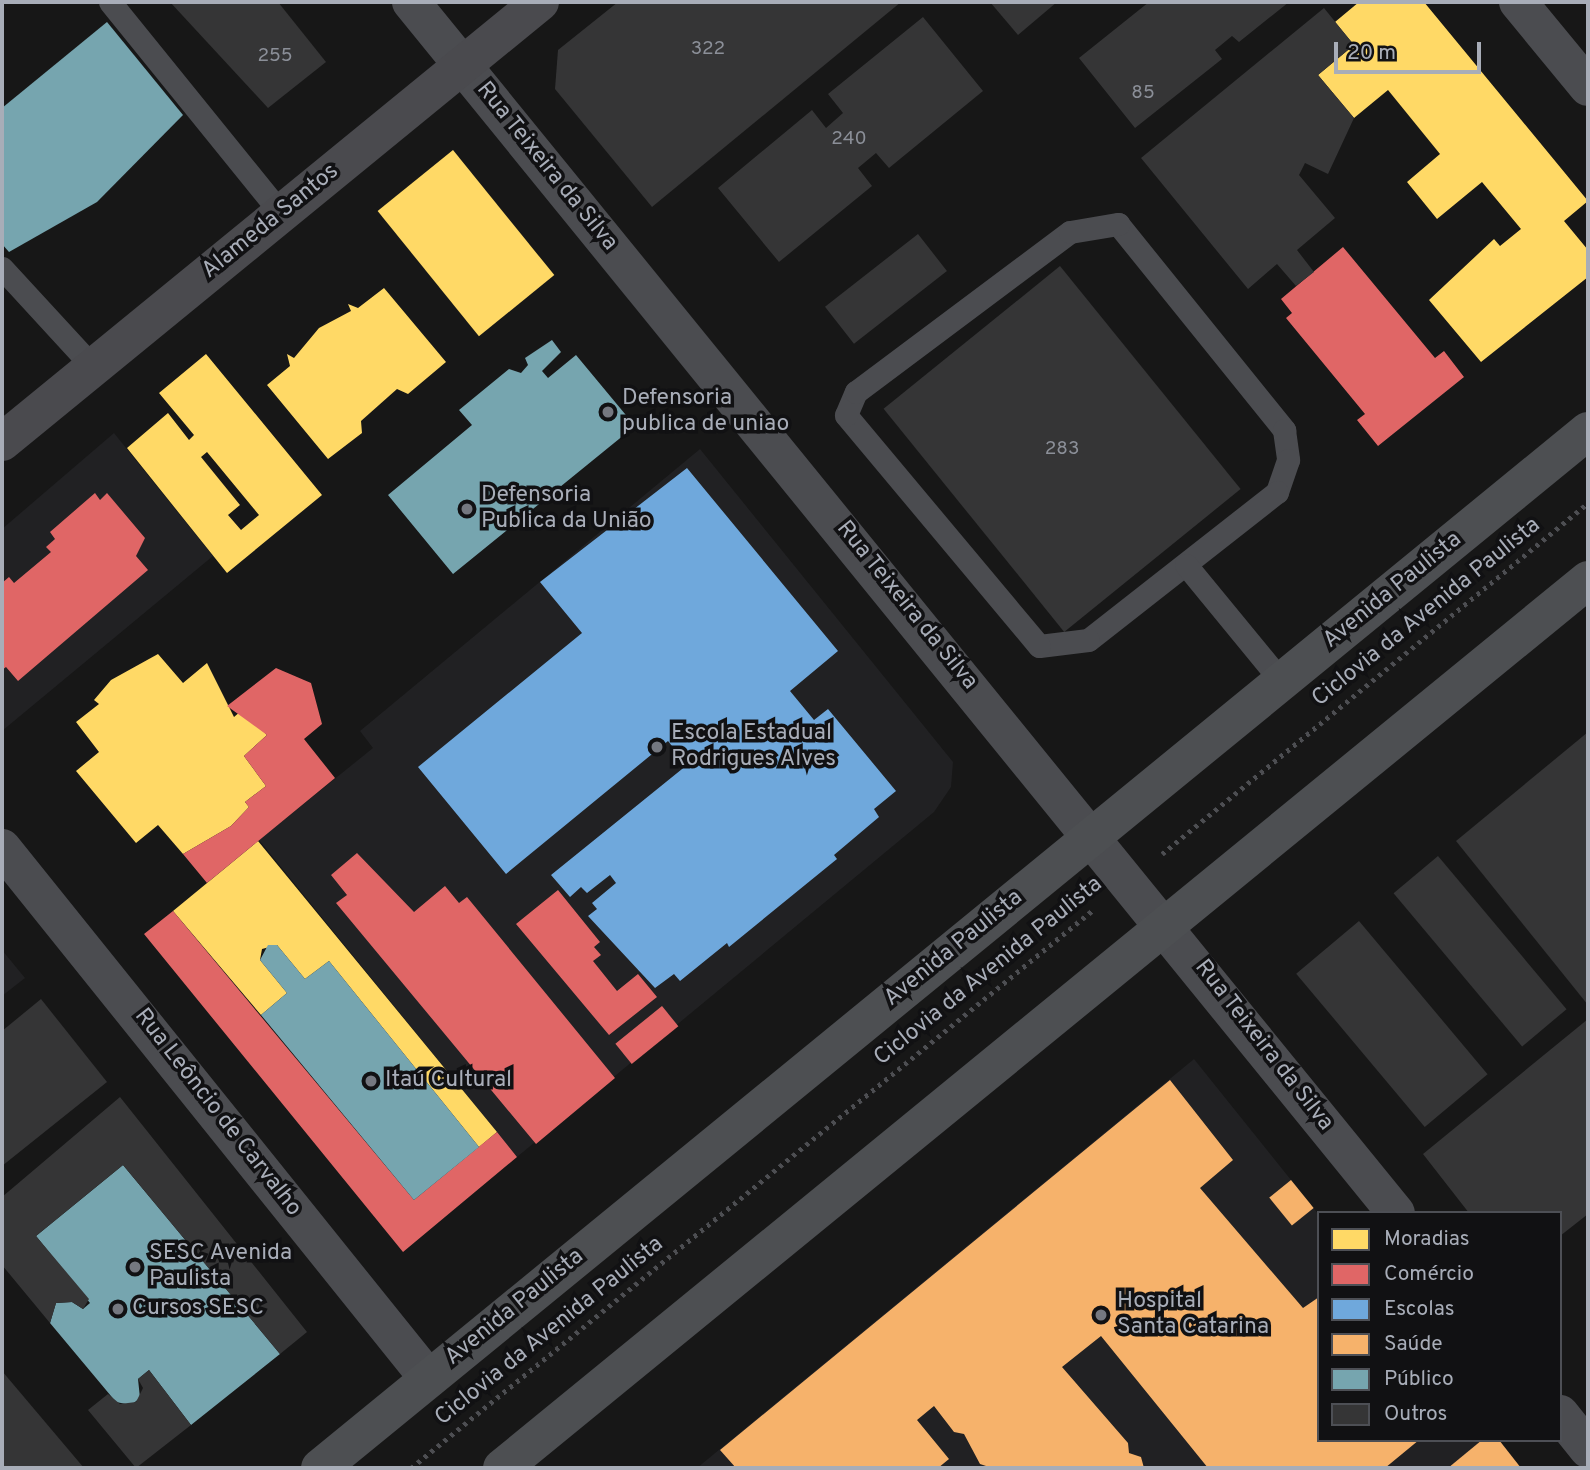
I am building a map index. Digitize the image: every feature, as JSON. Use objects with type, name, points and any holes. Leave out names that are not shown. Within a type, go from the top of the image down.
[{"type":"main road","name":"Avenida Paulista","points":[[320,1468],[1588,431]]},
{"type":"main road","points":[[502,1468],[1588,580]]},
{"type":"street","name":"Rua Teixeira da Silva","points":[[411,2],[1092,837],[1168,925],[1394,1211]]},
{"type":"street","name":"Alameda Santos","points":[[2,442],[540,2]]},
{"type":"street","points":[[1518,2],[1588,88]]},
{"type":"street","name":"Rua Leôncio de Carvalho","points":[[2,848],[429,1379]]},
{"type":"street","points":[[1562,1416],[1588,1449]]},
{"type":"lane","points":[[110,2],[281,213]]},
{"type":"lane","points":[[1118,224],[1284,430],[1288,460],[1278,492],[1186,565],[1088,640],[1039,646],[846,415],[848,404],[856,392],[1070,232],[1118,224]]},
{"type":"lane","points":[[2,268],[93,367]]},
{"type":"lane","points":[[1186,565],[1282,682]]},
{"type":"path","name":"Ciclovia da Avenida Paulista","points":[[411,1468],[1588,503]]},
{"type":"shaded area","points":[[114,433],[213,556],[2,731],[2,529]]},
{"type":"shaded area","name":"Escola Estadual Rodrigues Alves","points":[[700,449],[953,762],[951,787],[934,812],[517,1157],[259,840],[373,748],[360,731]]},
{"type":"shaded area","points":[[2,950],[25,978],[2,996]]},
{"type":"shaded area","name":"Hospital Santa Catarina","points":[[1194,1059],[1317,1213],[1317,1442],[1501,1442],[1521,1468],[697,1468]]},
{"type":"building: Moradias","points":[[1359,2],[1424,2],[1588,201],[1564,221],[1588,250],[1588,277],[1481,362],[1429,300],[1494,239],[1500,246],[1521,229],[1482,182],[1437,219],[1407,182],[1440,154],[1388,90],[1354,118],[1318,75],[1354,45],[1335,22]]},
{"type":"building: Moradias","points":[[453,150],[554,275],[479,336],[378,211]]},
{"type":"building: Moradias","points":[[384,288],[446,362],[408,394],[397,389],[361,421],[362,433],[328,459],[267,385],[290,366],[287,354],[294,358],[319,328],[351,311],[348,304],[358,308]]},
{"type":"building: Moradias","points":[[206,354],[322,495],[227,573],[127,448],[168,413],[189,440],[194,435],[159,393]],"holes":[[[207,452],[259,515],[241,530],[228,515],[240,505],[201,457]]]},
{"type":"building: Moradias","points":[[158,654],[183,683],[207,663],[234,717],[241,711],[267,735],[244,756],[266,786],[245,802],[249,807],[231,826],[183,854],[158,825],[136,843],[76,771],[99,752],[76,722],[99,704],[94,700],[111,680]]},
{"type":"building: Moradias","points":[[258,841],[497,1132],[479,1147],[329,961],[305,979],[277,945],[262,949],[260,960],[287,993],[261,1015],[173,911]]},
{"type":"building: Comércio","points":[[1343,247],[1435,358],[1444,351],[1464,377],[1378,446],[1357,420],[1365,414],[1286,318],[1292,313],[1281,299]]},
{"type":"building: Comércio","points":[[95,493],[100,500],[107,493],[145,538],[136,556],[148,570],[18,681],[6,667],[2,670],[2,583],[9,577],[14,583],[51,552],[46,547],[55,539],[50,532]]},
{"type":"building: Comércio","points":[[276,668],[311,683],[322,724],[304,739],[335,778],[207,883],[183,854],[231,826],[249,807],[245,802],[266,786],[244,756],[267,735],[227,706]]},
{"type":"building: Comércio","points":[[357,853],[414,912],[445,886],[459,903],[467,897],[615,1078],[536,1144],[336,903],[347,895],[331,875]]},
{"type":"building: Comércio","points":[[558,890],[600,942],[594,947],[601,955],[593,961],[617,991],[638,974],[657,997],[609,1035],[516,924]]},
{"type":"building: Comércio","points":[[173,911],[414,1200],[497,1132],[517,1157],[403,1252],[144,934]]},
{"type":"building: Comércio","points":[[662,1006],[678,1026],[632,1064],[615,1044]]},
{"type":"building: Escolas","name":"Escola Estadual Rodrigues Alves","points":[[687,468],[838,651],[790,691],[814,720],[828,709],[896,791],[874,809],[879,817],[834,855],[837,859],[729,947],[727,943],[680,981],[674,974],[655,988],[588,916],[597,909],[592,903],[616,883],[610,875],[587,893],[581,887],[570,897],[551,875],[687,765],[668,741],[506,874],[418,767],[582,633],[540,582]]},
{"type":"building: Saúde","name":"Hospital Santa Catarina","points":[[1170,1080],[1233,1160],[1200,1188],[1303,1308],[1317,1298],[1317,1442],[1417,1442],[1385,1468],[1208,1468],[1101,1336],[1062,1367],[1128,1443],[1129,1453],[1141,1457],[1144,1468],[992,1468],[980,1464],[964,1434],[954,1432],[934,1406],[917,1420],[949,1459],[938,1468],[736,1468],[720,1450]]},
{"type":"building: Saúde","points":[[1291,1180],[1314,1208],[1292,1226],[1269,1198]]},
{"type":"building: Saúde","points":[[1480,1442],[1501,1442],[1521,1468],[1448,1468]]},
{"type":"building: Público","points":[[107,22],[183,115],[97,202],[9,252],[2,244],[2,108]]},
{"type":"building: Público","points":[[552,340],[561,352],[542,371],[548,378],[576,355],[635,426],[453,574],[388,495],[472,425],[459,410],[509,369],[521,373],[528,365],[525,358]]},
{"type":"building: Público","name":"Itaú Cultural","points":[[268,945],[277,945],[305,979],[329,961],[479,1147],[414,1200],[261,1015],[287,993],[260,960]]},
{"type":"building: Público","name":"SESC Avenida Paulista","points":[[123,1165],[280,1354],[191,1425],[149,1370],[138,1379],[140,1398],[131,1405],[116,1402],[50,1323],[56,1303],[72,1302],[83,1309],[90,1303],[36,1236]]},
{"type":"building: Outros","points":[[170,2],[278,2],[326,62],[268,108]]},
{"type":"building: Outros","points":[[618,2],[901,2],[652,207],[555,89],[558,50]]},
{"type":"building: Outros","points":[[990,2],[1057,2],[1018,35]]},
{"type":"building: Outros","points":[[1149,2],[1289,2],[1239,42],[1232,36],[1215,50],[1222,59],[1135,128],[1079,58]]},
{"type":"building: Outros","points":[[1324,8],[1354,45],[1318,75],[1354,118],[1328,174],[1305,163],[1299,175],[1335,218],[1297,250],[1314,272],[1296,286],[1277,264],[1248,289],[1141,158]]},
{"type":"building: Outros","points":[[923,17],[983,91],[889,168],[876,153],[858,168],[872,186],[779,262],[718,188],[812,110],[826,128],[843,113],[828,94]]},
{"type":"building: Outros","points":[[918,234],[947,271],[854,344],[825,307]]},
{"type":"building: Outros","points":[[1060,266],[1241,489],[1064,632],[884,409]]},
{"type":"building: Outros","points":[[1588,732],[1588,1005],[1456,841]]},
{"type":"building: Outros","points":[[1438,856],[1567,1009],[1522,1046],[1394,893]]},
{"type":"building: Outros","points":[[1359,921],[1488,1074],[1425,1127],[1296,974]]},
{"type":"building: Outros","points":[[41,999],[107,1082],[2,1166],[2,1031]]},
{"type":"building: Outros","points":[[1588,1019],[1588,1214],[1562,1234],[1562,1211],[1467,1211],[1423,1154]]},
{"type":"building: Outros","points":[[120,1097],[307,1332],[280,1354],[123,1165],[36,1236],[89,1299],[83,1309],[72,1302],[56,1303],[50,1323],[2,1265],[2,1197]]},
{"type":"building: Outros","points":[[149,1370],[191,1425],[136,1468],[88,1410],[108,1394],[120,1404],[136,1402],[143,1388],[138,1379]]},
{"type":"building: Outros","points":[[2,1371],[84,1468],[2,1468]]},
{"type":"place","name":"Defensoria publica de uniao","points":[[608,412]]},
{"type":"place","name":"Defensoria Publica da União","points":[[467,509]]},
{"type":"place","name":"Escola Estadual Rodrigues Alves","points":[[657,747]]},
{"type":"place","name":"Itaú Cultural","points":[[371,1081]]},
{"type":"place","name":"SESC Avenida Paulista","points":[[135,1267]]},
{"type":"place","name":"Cursos SESC","points":[[118,1309]]},
{"type":"place","name":"Hospital Santa Catarina","points":[[1101,1315]]}]
